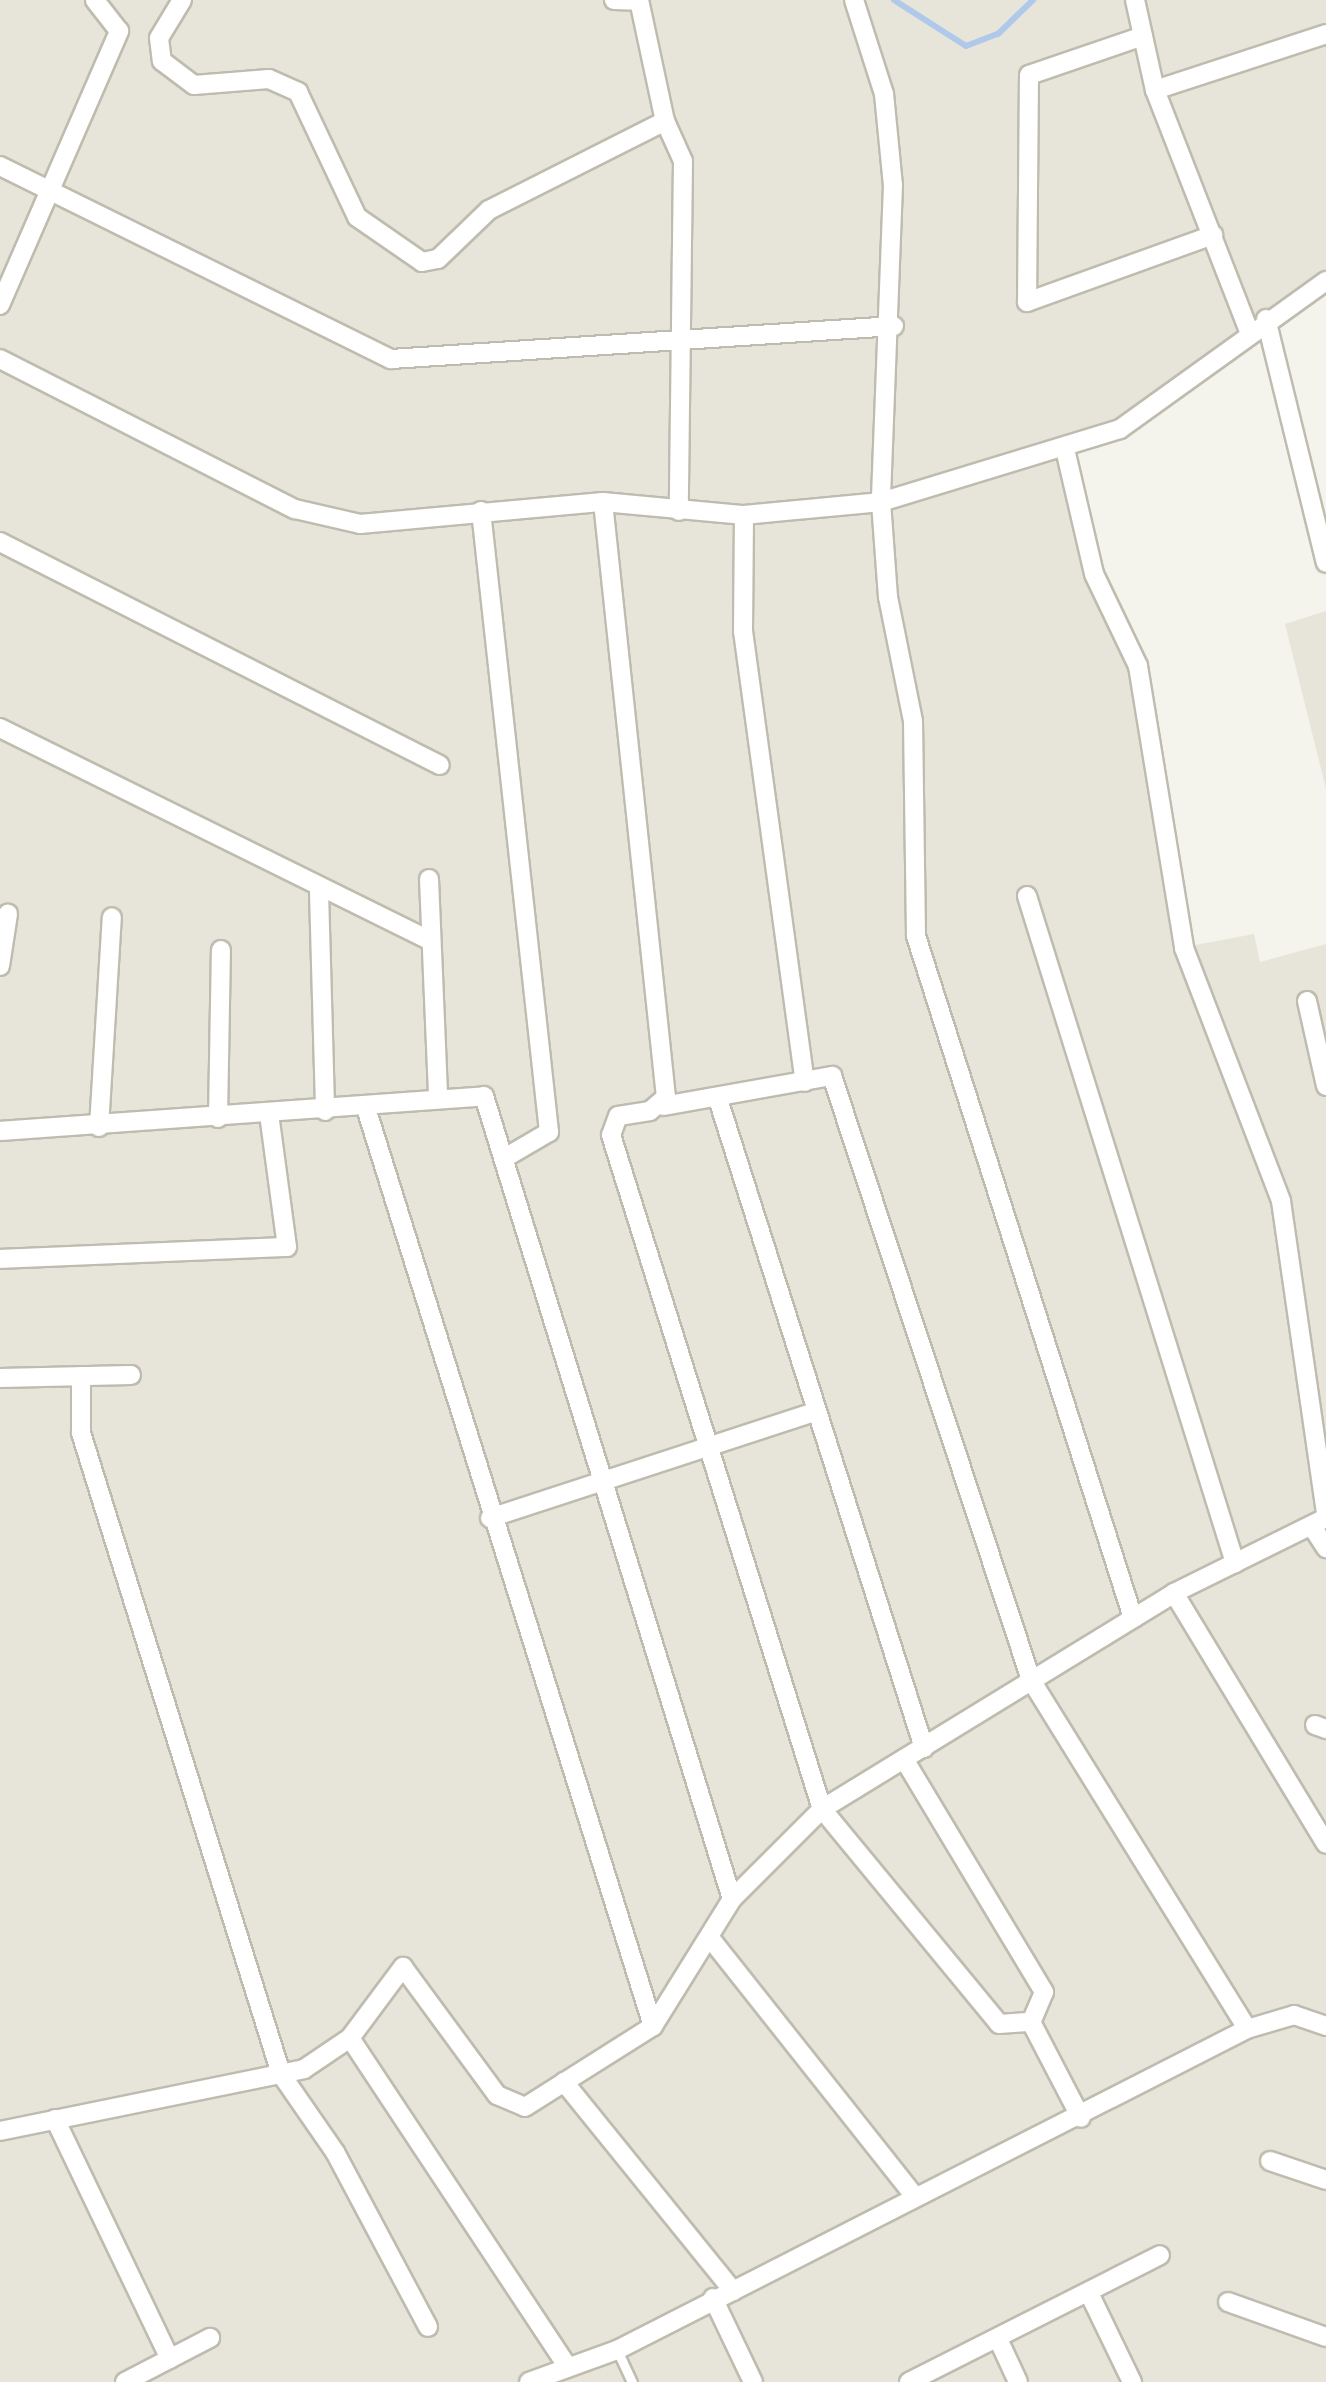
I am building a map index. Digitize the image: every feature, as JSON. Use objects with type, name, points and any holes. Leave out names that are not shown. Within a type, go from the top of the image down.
[{"type":"street","points":[[0,305],[119,31],[95,0]]},
{"type":"street","points":[[182,0],[158,38],[162,60],[194,86],[269,79],[298,92],[356,217],[422,262],[438,258],[489,210],[665,121]]},
{"type":"street","points":[[614,0],[639,0],[665,121],[683,161],[679,511]]},
{"type":"street","points":[[854,0],[884,94],[894,326],[881,502],[888,597],[913,721],[916,936],[1133,1618]]},
{"type":"street","points":[[1135,0],[1155,90],[1249,331]]},
{"type":"street","points":[[1155,90],[1326,34]]},
{"type":"street","points":[[1143,36],[1030,75],[1027,302],[1213,235]]},
{"type":"street","points":[[0,166],[391,359],[894,326]]},
{"type":"street","points":[[0,359],[296,509],[360,524],[603,502],[744,515],[881,502],[1120,430],[1266,318],[1326,281]]},
{"type":"street","points":[[1266,318],[1326,563]]},
{"type":"street","points":[[1064,448],[1094,574],[1138,666],[1184,948],[1282,1200],[1326,1548]]},
{"type":"street","points":[[603,502],[662,1106]]},
{"type":"street","points":[[481,511],[549,1132],[502,1159]]},
{"type":"street","points":[[744,515],[743,631],[804,1082]]},
{"type":"street","points":[[0,542],[440,765]]},
{"type":"street","points":[[0,728],[320,892],[429,940]]},
{"type":"street","points":[[428,879],[438,1095]]},
{"type":"street","points":[[320,892],[326,1110]]},
{"type":"street","points":[[1027,896],[1236,1563]]},
{"type":"street","points":[[0,966],[8,914]]},
{"type":"street","points":[[99,1128],[112,917]]},
{"type":"street","points":[[218,1118],[222,950]]},
{"type":"street","points":[[1308,1001],[1326,1086]]},
{"type":"street","points":[[1031,2022],[999,2024],[822,1810],[611,1135],[618,1116],[832,1076],[1030,1680],[1247,2028]]},
{"type":"street","points":[[0,1131],[99,1128],[366,1108],[438,1095],[484,1096],[599,1483],[732,1900]]},
{"type":"street","points":[[718,1099],[924,1748]]},
{"type":"street","points":[[366,1108],[490,1518],[652,2026]]},
{"type":"street","points":[[0,1260],[287,1247],[269,1114]]},
{"type":"street","points":[[0,1378],[130,1375]]},
{"type":"street","points":[[81,1376],[81,1433],[281,2074],[336,2152],[428,2326]]},
{"type":"street","points":[[490,1518],[815,1412]]},
{"type":"street","points":[[0,2131],[281,2074],[350,2038],[402,1968],[496,2095],[525,2107],[652,2026],[732,1900],[822,1810],[1174,1593],[1322,1520]]},
{"type":"street","points":[[1174,1593],[1326,1844]]},
{"type":"street","points":[[904,1759],[1044,1992],[1031,2022]]},
{"type":"street","points":[[710,1938],[914,2195]]},
{"type":"street","points":[[529,2382],[566,2364],[617,2350],[914,2195],[1081,2118],[1247,2028],[1294,2015],[1326,2026]]},
{"type":"street","points":[[1031,2022],[1081,2118]]},
{"type":"street","points":[[350,2038],[566,2364]]},
{"type":"street","points":[[564,2082],[733,2291]]},
{"type":"street","points":[[55,2119],[170,2359]]},
{"type":"street","points":[[1270,2161],[1326,2180]]},
{"type":"street","points":[[909,2382],[998,2341],[1160,2255]]},
{"type":"street","points":[[1089,2293],[1132,2382]]},
{"type":"street","points":[[713,2298],[754,2382]]},
{"type":"street","points":[[1228,2302],[1326,2337]]},
{"type":"street","points":[[138,2379],[210,2338]]},
{"type":"street","points":[[998,2341],[1018,2382]]},
{"type":"lane","points":[[617,2350],[632,2382]]},
{"type":"shaded area","points":[[0,0],[1326,0],[1326,281],[1120,429],[1065,448],[1082,529],[1138,666],[1185,947],[1254,934],[1260,962],[1326,944],[1326,2382],[0,2382]]},
{"type":"shaded area","points":[[1326,611],[1326,789],[1285,624]]},
{"type":"waterway","points":[[894,0],[966,46],[998,34],[1033,0]]}]
